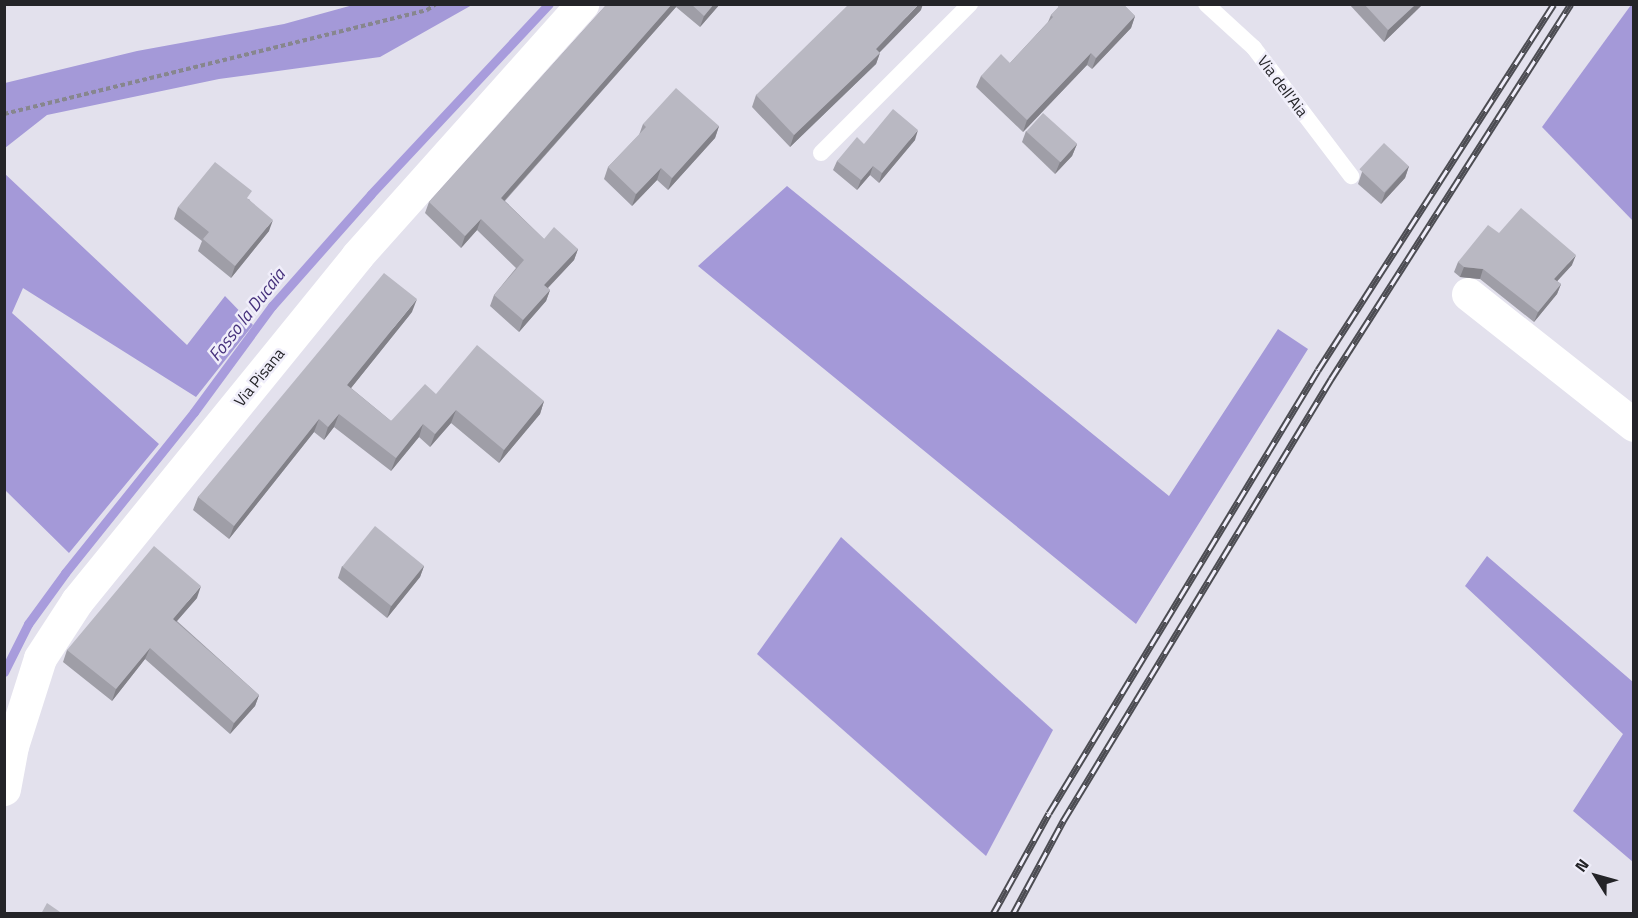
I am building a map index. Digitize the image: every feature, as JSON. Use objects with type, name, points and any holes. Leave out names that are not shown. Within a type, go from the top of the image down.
[{"type":"main road","name":"Via Pisana","points":[[4,789],[12,746],[40,658],[77,601],[357,256],[582,4]]},
{"type":"main road","points":[[1468,294],[1634,425]]},
{"type":"lane","points":[[821,153],[970,4]]},
{"type":"lane","name":"Via dell'Aia","points":[[1206,4],[1254,48],[1351,176]]},
{"type":"path","points":[[4,114],[427,10],[436,4]]},
{"type":"shaded area","points":[[353,5],[472,5],[380,57],[219,79],[47,115],[5,148],[5,83],[137,51],[284,24]]},
{"type":"shaded area","points":[[1631,5],[1634,5],[1633,221],[1542,127]]},
{"type":"shaded area","points":[[4,173],[187,345],[225,296],[253,325],[196,397],[23,288],[12,313],[159,444],[69,553],[5,490]]},
{"type":"shaded area","points":[[787,186],[1169,496],[1278,329],[1308,349],[1136,624],[698,266]]},
{"type":"shaded area","points":[[841,537],[1053,730],[986,856],[757,654]]},
{"type":"shaded area","points":[[1487,556],[1633,682],[1633,862],[1573,811],[1623,734],[1465,586]]},
{"type":"building","points":[[607,4],[672,4],[501,198],[544,239],[554,227],[578,249],[544,285],[550,290],[523,320],[494,295],[524,260],[481,219],[465,236],[429,202]]},
{"type":"building","points":[[691,4],[714,4],[704,16]]},
{"type":"building","points":[[849,4],[919,4],[876,49],[880,53],[794,135],[756,95]]},
{"type":"building","points":[[1061,4],[1123,4],[1135,16],[1096,58],[1091,53],[1027,120],[981,76],[1001,54],[1010,63],[1053,17],[1051,15]]},
{"type":"building","points":[[1364,4],[1416,4],[1388,30]]},
{"type":"building","points":[[676,88],[719,126],[672,178],[661,168],[636,194],[608,167],[646,127],[643,124]]},
{"type":"building","points":[[893,109],[918,130],[882,173],[873,166],[861,180],[837,161],[857,137],[864,144]]},
{"type":"building","points":[[1043,113],[1077,144],[1060,162],[1026,132]]},
{"type":"building","points":[[1384,143],[1409,166],[1384,193],[1359,169]]},
{"type":"building","points":[[215,162],[252,191],[247,198],[273,220],[235,266],[203,239],[209,232],[178,207]]},
{"type":"building","points":[[1521,208],[1576,255],[1554,279],[1561,284],[1538,312],[1483,269],[1464,267],[1458,262],[1488,225],[1499,233]]},
{"type":"building","points":[[384,273],[417,299],[347,385],[391,421],[425,384],[436,394],[477,345],[544,401],[504,450],[456,410],[435,434],[423,424],[396,458],[339,414],[328,427],[319,419],[234,526],[198,497]]},
{"type":"building","points":[[375,526],[424,566],[391,606],[342,566]]},
{"type":"building","points":[[154,546],[201,586],[173,619],[259,695],[234,723],[150,648],[116,689],[67,650]]},
{"type":"building","points":[[47,903],[63,914],[41,914]]},
{"type":"waterway","name":"Fosso la Ducaia","points":[[4,672],[28,624],[65,573],[194,412],[272,306],[371,194],[549,4]]},
{"type":"railway","points":[[993,914],[1049,813],[1318,370],[1554,4]]},
{"type":"railway","points":[[1013,914],[1063,821],[1331,379],[1571,4]]}]
